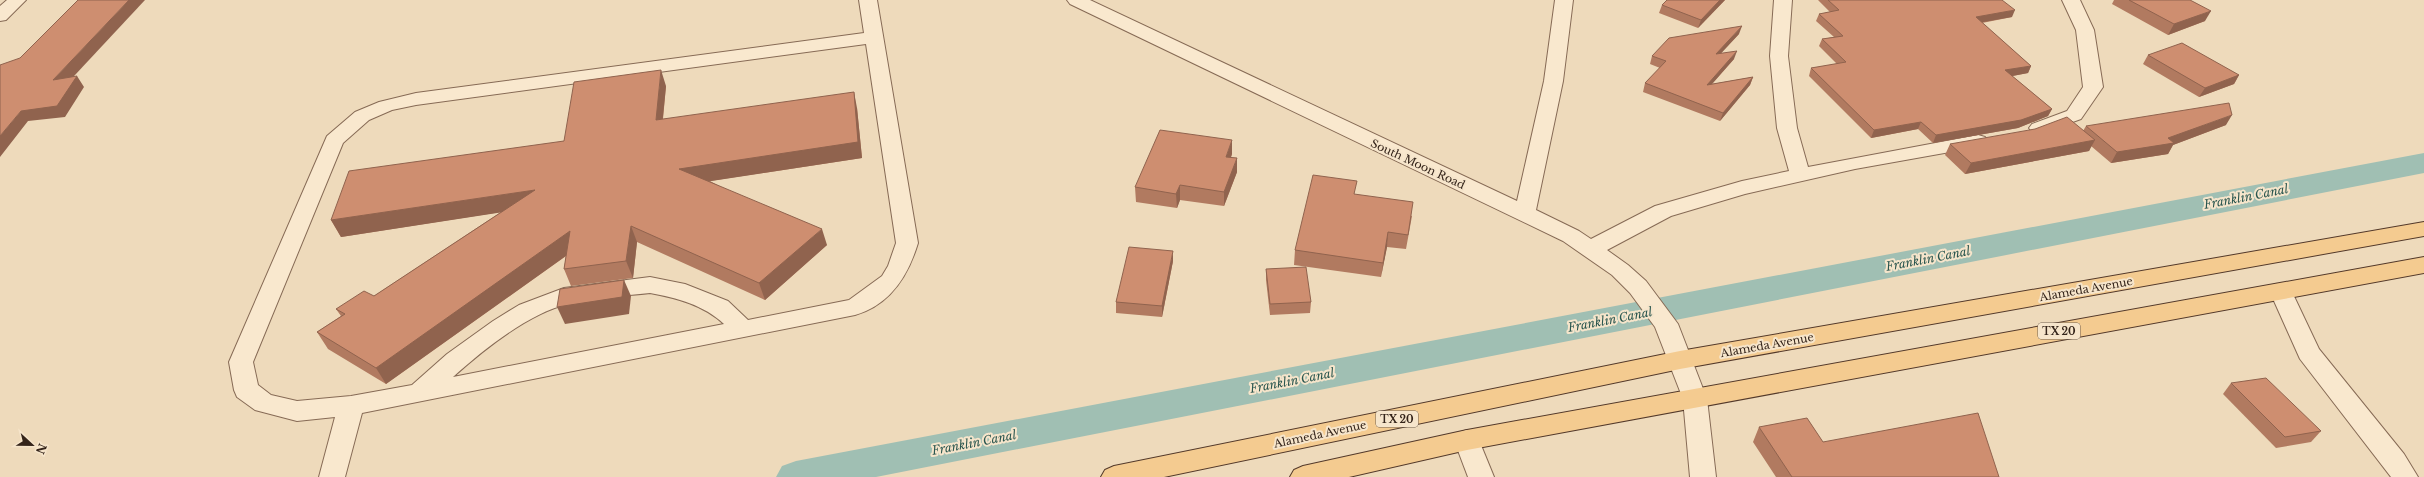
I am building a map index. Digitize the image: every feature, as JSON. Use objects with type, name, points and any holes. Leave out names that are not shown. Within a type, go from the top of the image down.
[{"type":"main road","name":"Alameda Avenue","points":[[1114,477],[1676,349],[2424,229]]},
{"type":"main road","name":"TX 20","points":[[1303,477],[1337,474],[1467,440],[2424,265]]},
{"type":"street","points":[[0,16],[17,0]]},
{"type":"street","points":[[868,0],[874,37],[907,243],[899,270],[884,290],[855,307],[351,406],[297,411],[264,403],[246,390],[241,362],[334,140],[362,116],[386,106],[416,99],[874,37]]},
{"type":"street","name":"South Moon Road","points":[[1076,0],[1571,236],[1620,270],[1638,287],[1666,324],[1695,399],[1703,477]]},
{"type":"street","points":[[1524,214],[1543,139],[1553,84],[1564,0]]},
{"type":"street","points":[[1783,0],[1779,56],[1788,128],[1800,175]]},
{"type":"street","points":[[2022,134],[2074,115],[2093,87],[2085,30],[2071,0]]},
{"type":"street","points":[[1591,249],[1663,211],[1742,188],[1855,163],[1999,138]]},
{"type":"street","points":[[420,393],[456,360],[501,327],[527,310],[564,296],[650,285],[677,290],[720,307],[743,329]]},
{"type":"street","points":[[2282,292],[2309,353],[2395,461],[2405,477]]},
{"type":"street","points":[[332,477],[351,406]]},
{"type":"street","points":[[1467,440],[1481,477]]},
{"type":"building","points":[[78,0],[129,0],[53,80],[77,76],[57,106],[21,111],[0,136],[0,65],[20,58]]},
{"type":"building","points":[[1667,0],[1720,0],[1701,20],[1662,5]]},
{"type":"building","points":[[1828,0],[2002,0],[2015,10],[1976,17],[2031,66],[2005,70],[2052,109],[2021,120],[1936,135],[1921,122],[1874,130],[1811,68],[1846,62],[1822,39],[1843,36],[1819,14],[1839,10]]},
{"type":"building","points":[[2129,0],[2190,0],[2211,11],[2174,24]]},
{"type":"building","points":[[1742,26],[1716,54],[1737,51],[1707,85],[1753,77],[1723,113],[1645,83],[1666,61],[1652,56],[1669,38]]},
{"type":"building","points":[[2182,43],[2239,75],[2205,88],[2148,55]]},
{"type":"building","points":[[661,70],[656,120],[854,92],[858,142],[679,169],[822,229],[759,283],[631,226],[626,261],[564,269],[570,231],[376,368],[317,332],[345,314],[336,309],[364,291],[374,296],[535,190],[331,220],[349,171],[564,141],[574,82]]},
{"type":"building","points":[[2229,103],[2232,115],[2168,138],[2174,143],[2117,152],[2086,126]]},
{"type":"building","points":[[2067,117],[2095,140],[1971,163],[1950,144],[2035,129]]},
{"type":"building","points":[[1160,130],[1232,140],[1226,157],[1237,158],[1224,192],[1180,185],[1176,194],[1135,187]]},
{"type":"building","points":[[1313,175],[1357,181],[1354,194],[1413,202],[1408,235],[1388,232],[1383,263],[1295,250]]},
{"type":"building","points":[[1129,247],[1173,251],[1162,306],[1116,302]]},
{"type":"building","points":[[1306,267],[1311,302],[1270,304],[1266,269]]},
{"type":"building","points":[[624,280],[622,297],[557,307],[560,289]]},
{"type":"building","points":[[2266,378],[2321,431],[2285,437],[2231,383]]},
{"type":"building","points":[[1978,413],[1999,477],[1792,477],[1759,427],[1807,418],[1823,442]]},
{"type":"waterway","name":"Franklin Canal","points":[[796,477],[2424,163]]}]
